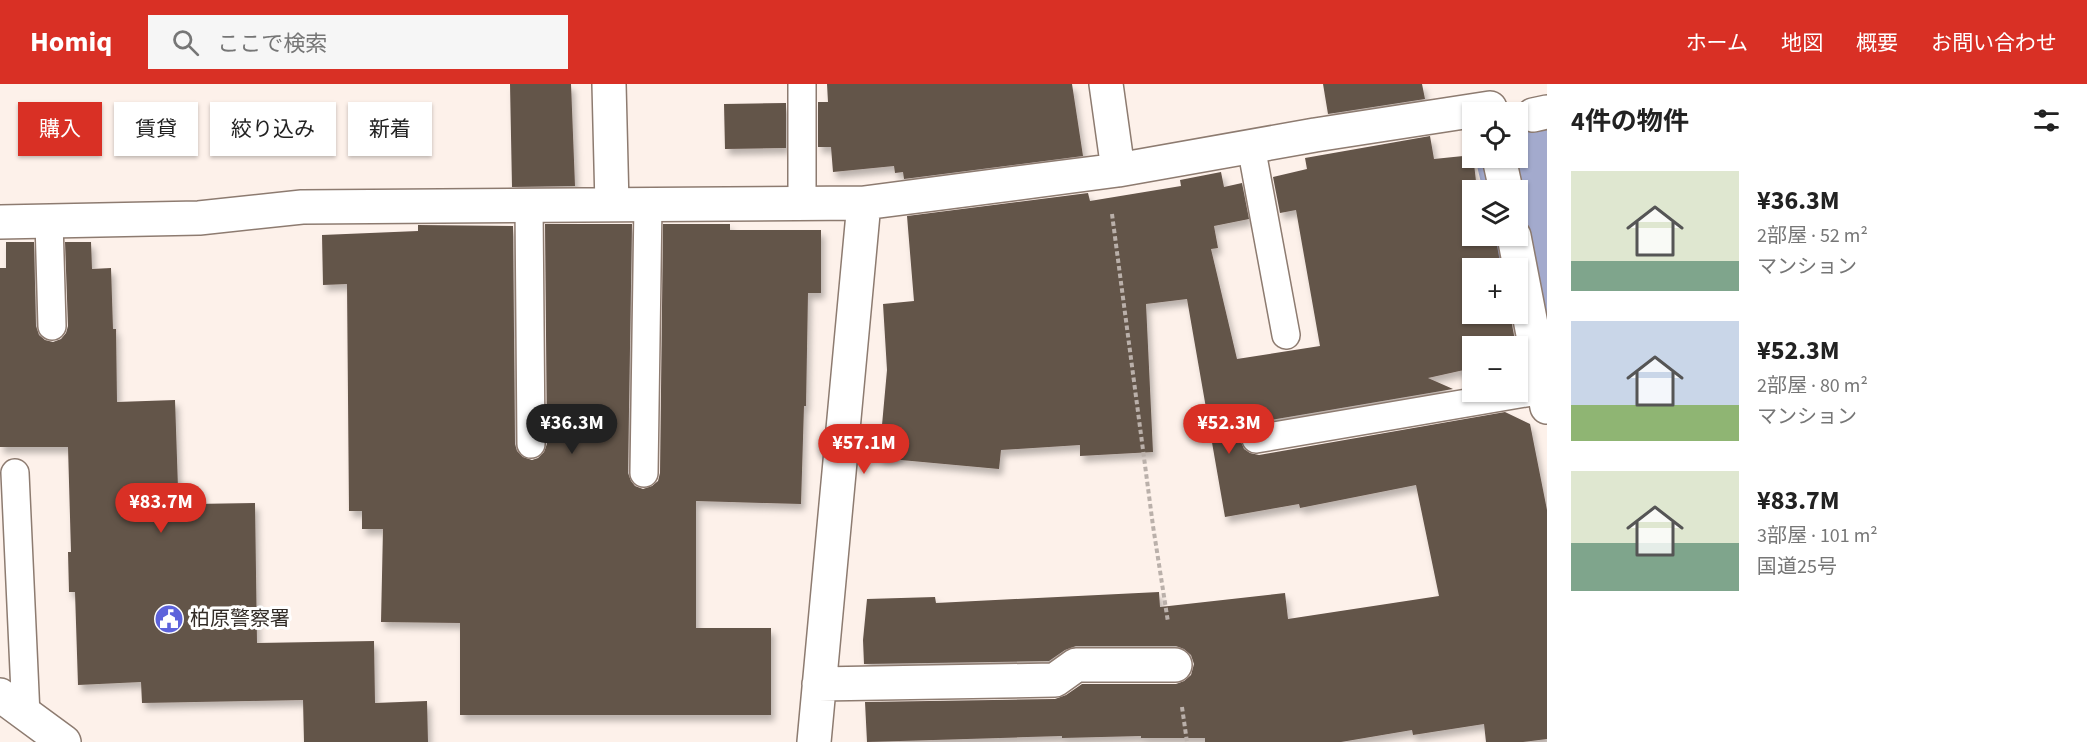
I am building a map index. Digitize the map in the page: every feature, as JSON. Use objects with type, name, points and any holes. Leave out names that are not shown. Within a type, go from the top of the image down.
[{"type":"main road","points":[[609,84],[612,205]]},
{"type":"main road","points":[[1106,84],[1112,171]]},
{"type":"main road","points":[[0,222],[199,218],[302,207],[864,203],[1112,171],[1488,101]]},
{"type":"main road","points":[[814,742],[864,203]]},
{"type":"main road","points":[[1516,246],[1545,399]]},
{"type":"main road","points":[[819,684],[1055,680],[1076,665],[1175,665]]},
{"type":"main road","points":[[0,695],[64,742]]},
{"type":"lane","points":[[802,84],[802,203]]},
{"type":"lane","points":[[1251,146],[1286,335]]},
{"type":"lane","points":[[644,473],[648,204]]},
{"type":"lane","points":[[529,205],[531,444]]},
{"type":"lane","points":[[49,221],[52,326]]},
{"type":"lane","points":[[1256,439],[1545,399]]},
{"type":"lane","points":[[15,473],[26,715]]},
{"type":"path","points":[[1112,171],[1153,526],[1187,742]]},
{"type":"building","points":[[510,84],[571,84],[575,186],[512,187]]},
{"type":"building","points":[[827,84],[1072,84],[1083,156],[904,179],[903,172],[895,173],[894,166],[833,172],[831,147],[818,147],[818,102],[828,102]]},
{"type":"building","points":[[1323,84],[1422,84],[1425,99],[1328,114]]},
{"type":"building","points":[[786,103],[786,148],[725,149],[724,104]]},
{"type":"building","points":[[1430,136],[1434,159],[1462,156],[1462,168],[1474,168],[1476,180],[1462,180],[1462,246],[1497,246],[1499,258],[1462,258],[1462,324],[1512,324],[1514,336],[1462,336],[1462,370],[1428,378],[1453,389],[1253,423],[1242,433],[1241,442],[1244,449],[1259,455],[1505,412],[1530,424],[1547,510],[1547,739],[1523,742],[1486,742],[1484,724],[1413,735],[1412,730],[1341,742],[1205,742],[1205,738],[1141,738],[1141,736],[1062,738],[1062,736],[867,742],[865,702],[1055,699],[1066,695],[1082,684],[1176,684],[1191,675],[1194,664],[1191,655],[1176,646],[1076,646],[1065,650],[1049,661],[864,664],[863,640],[867,599],[935,597],[936,603],[1159,592],[1160,607],[1285,593],[1288,619],[1439,596],[1416,485],[1300,508],[1299,504],[1225,517],[1187,299],[1146,304],[1153,452],[1080,456],[1080,445],[1001,450],[999,469],[879,458],[887,370],[883,304],[914,301],[907,216],[1088,193],[1090,201],[1181,186],[1180,180],[1221,172],[1224,187],[1242,183],[1249,219],[1214,226],[1218,248],[1211,249],[1237,359],[1320,346],[1296,210],[1280,213],[1273,177],[1307,169],[1305,158]]},
{"type":"building","points":[[513,224],[515,444],[517,451],[523,457],[532,460],[544,452],[547,444],[545,224],[632,224],[628,473],[635,486],[643,489],[658,481],[660,473],[663,224],[730,224],[730,230],[821,230],[821,293],[808,293],[801,504],[696,501],[696,628],[771,628],[771,715],[460,715],[460,623],[381,622],[383,529],[362,529],[362,511],[349,511],[347,284],[323,285],[322,235],[418,231],[418,225],[513,226]]},
{"type":"building","points":[[6,242],[34,242],[36,326],[39,335],[53,342],[61,339],[68,326],[65,242],[91,242],[92,269],[111,268],[113,329],[116,329],[117,402],[175,400],[178,488],[193,488],[193,504],[255,503],[257,643],[374,641],[375,703],[427,701],[428,742],[304,742],[303,700],[142,703],[141,682],[78,685],[75,592],[69,592],[68,552],[71,552],[68,447],[0,447],[0,268],[6,268]]},
{"type":"waterway","points":[[1523,168],[1547,271]]},
{"type":"place","name":"柏原警察署","points":[[169,619]]}]
